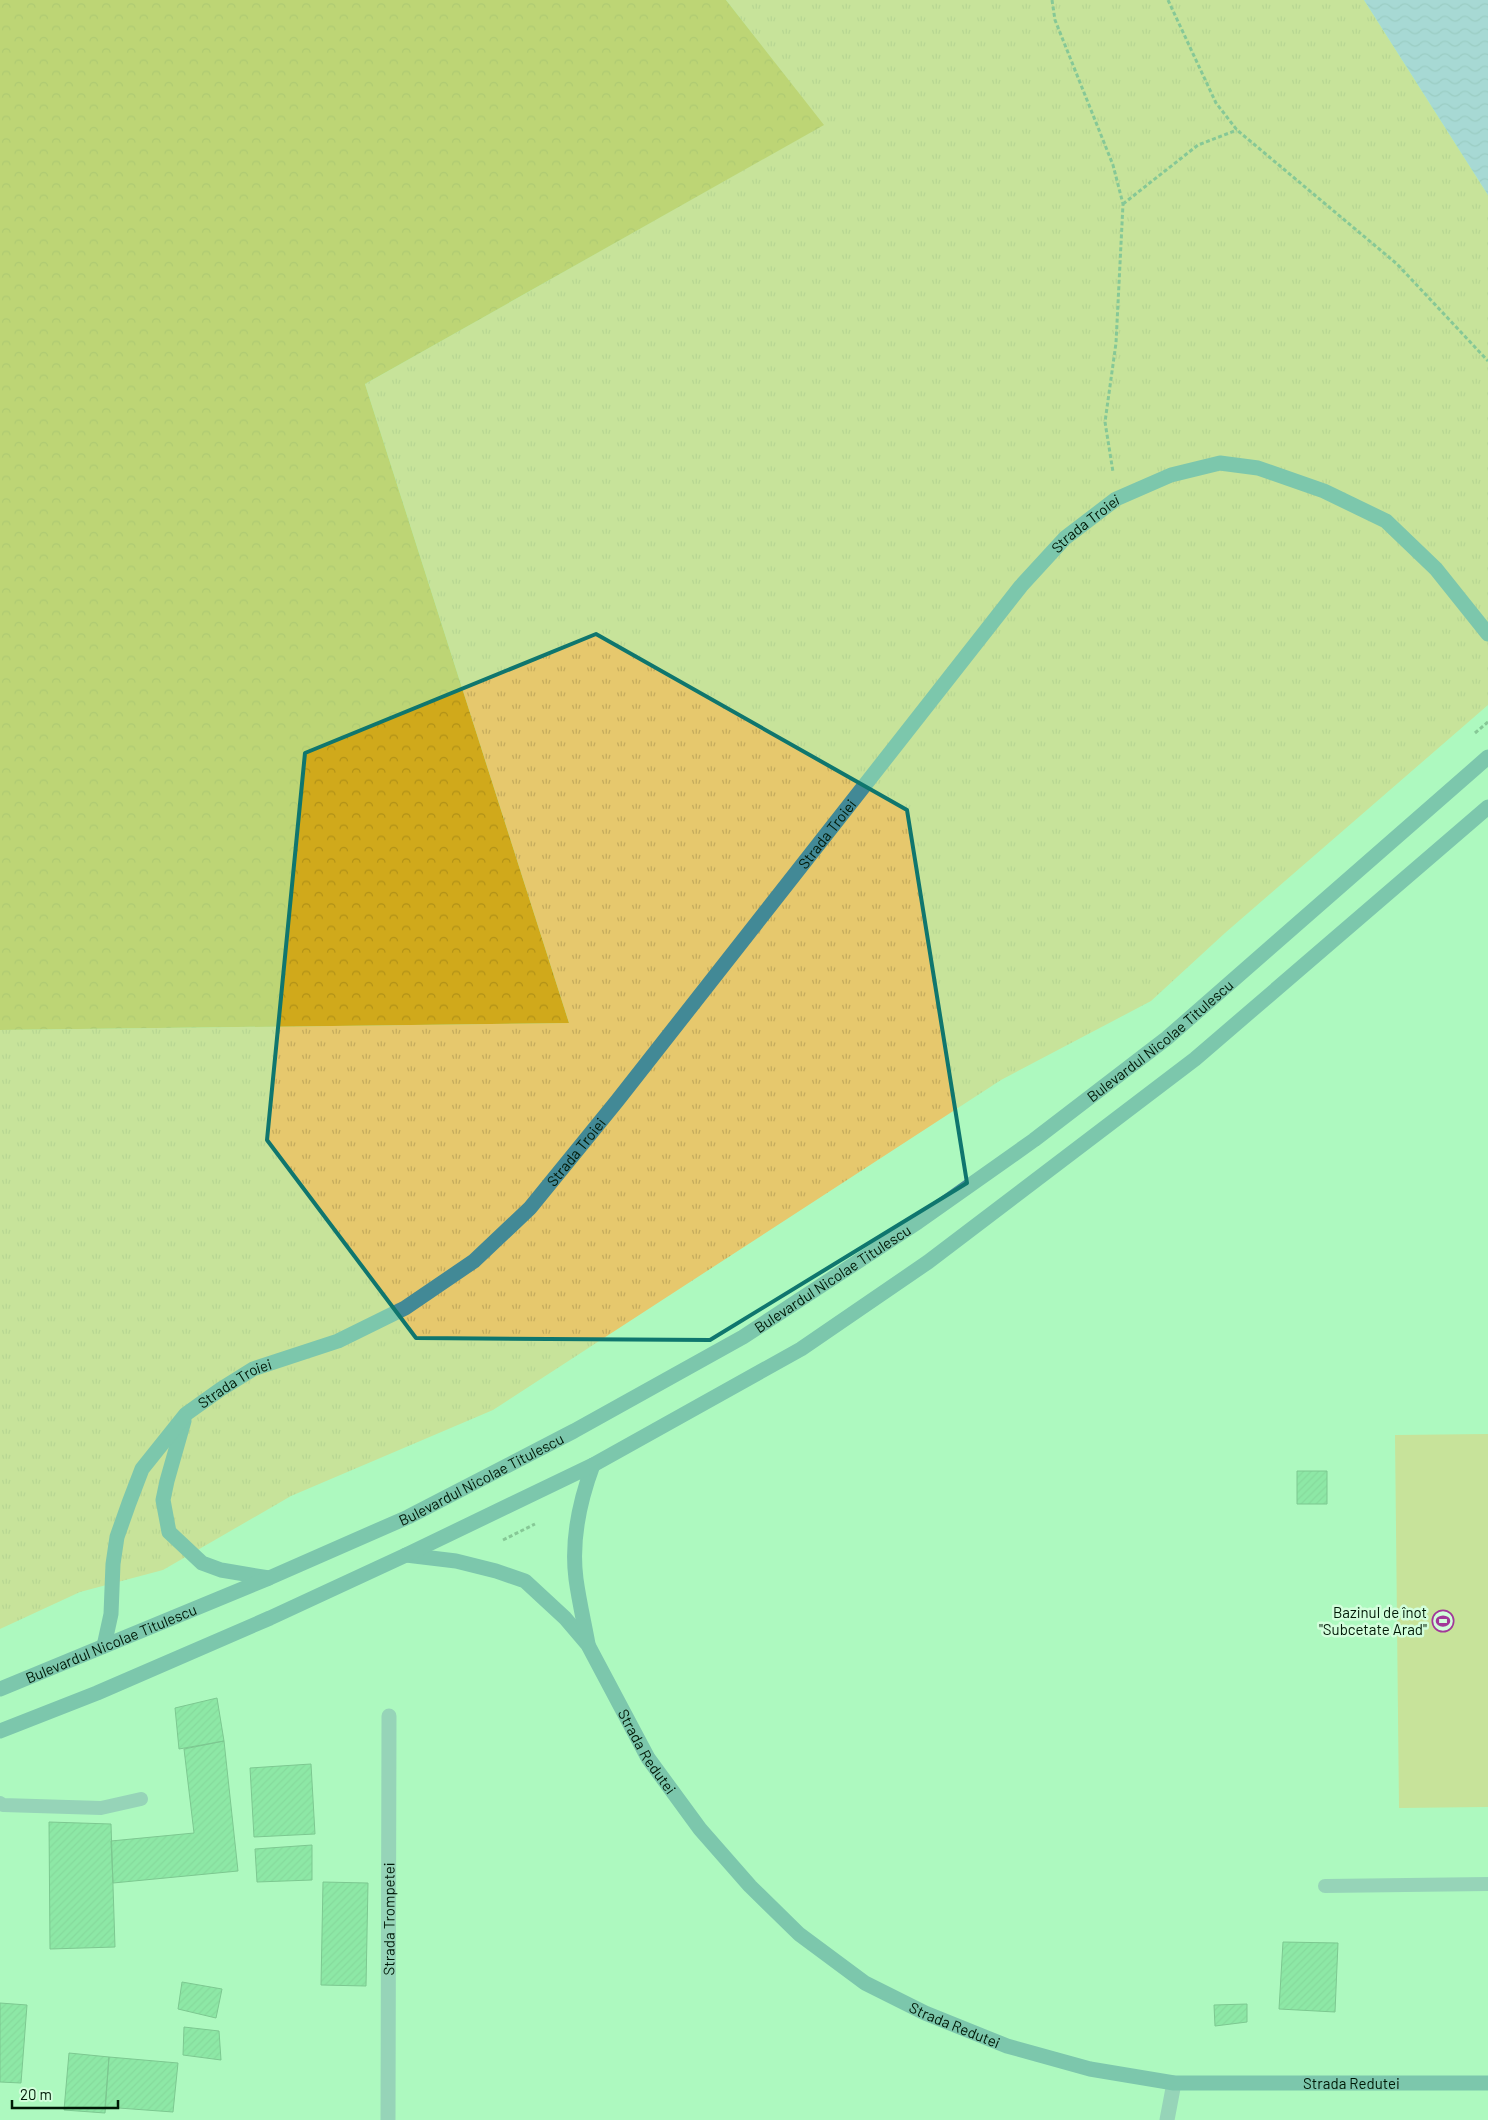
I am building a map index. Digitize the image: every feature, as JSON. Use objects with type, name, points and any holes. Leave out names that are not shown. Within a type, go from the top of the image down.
[{"type":"main road","name":"Strada Troiei","points":[[104,1646],[111,1614],[113,1564],[117,1537],[129,1503],[142,1469],[186,1414],[253,1369],[338,1341],[405,1308],[474,1261],[530,1208],[623,1093],[1021,586],[1065,538],[1116,499],[1171,475],[1220,463],[1258,468],[1324,491],[1386,521],[1436,569],[1488,634]]},
{"type":"main road","name":"Bulevardul Nicolae Titulescu","points":[[0,1689],[269,1578],[408,1517],[574,1431],[743,1338],[918,1222],[1034,1140],[1167,1038],[1488,756]]},
{"type":"main road","points":[[0,1732],[97,1693],[261,1622],[593,1466],[801,1349],[928,1262],[1195,1059],[1487,807]]},
{"type":"main road","points":[[186,1414],[167,1481],[164,1500],[169,1532],[202,1562],[222,1570],[269,1578]]},
{"type":"main road","points":[[588,1645],[576,1578],[575,1552],[582,1496],[593,1466]]},
{"type":"main road","points":[[406,1555],[456,1561],[496,1571],[525,1581],[565,1618],[588,1645]]},
{"type":"main road","name":"Strada Redutei","points":[[588,1645],[648,1758],[700,1829],[750,1886],[799,1934],[866,1983],[925,2014],[998,2043],[1090,2069],[1174,2083],[1488,2083]]},
{"type":"street","name":"Strada Trompetei","points":[[388,2120],[389,1716]]},
{"type":"street","points":[[1166,2120],[1174,2083]]},
{"type":"lane","points":[[0,1803],[3,1806],[101,1808],[141,1799]]},
{"type":"lane","points":[[1325,1886],[1488,1884]]},
{"type":"path","points":[[1052,0],[1055,20],[1114,165],[1123,204],[1116,344],[1105,422],[1116,499]]},
{"type":"path","points":[[1168,0],[1216,102],[1236,130],[1397,264],[1488,361]]},
{"type":"path","points":[[1123,204],[1198,145],[1236,130]]},
{"type":"highlighted area","points":[[596,634],[907,810],[967,1183],[710,1340],[416,1338],[267,1140],[305,753]]},
{"type":"green space","points":[[0,0],[726,0],[824,125],[365,384],[569,1023],[0,1030]]},
{"type":"green space","points":[[726,0],[1364,0],[1488,195],[1488,705],[1225,933],[1151,1001],[1001,1080],[493,1410],[291,1496],[163,1570],[80,1592],[0,1629],[0,1030],[569,1023],[365,384],[823,125]]},
{"type":"green space","name":"Bazinul de înot \"Subcetate Arad\"","points":[[1488,1434],[1488,1807],[1399,1808],[1395,1435]]},
{"type":"water","points":[[1364,0],[1488,0],[1488,195]]},
{"type":"building","points":[[1297,1471],[1327,1471],[1327,1504],[1297,1504]]},
{"type":"building","points":[[217,1698],[224,1741],[179,1749],[175,1708]]},
{"type":"building","points":[[224,1741],[238,1871],[113,1883],[111,1841],[194,1833],[184,1749]]},
{"type":"building","points":[[311,1764],[315,1834],[254,1837],[250,1768]]},
{"type":"building","points":[[49,1822],[111,1824],[115,1947],[50,1949]]},
{"type":"building","points":[[312,1845],[312,1880],[257,1882],[255,1849]]},
{"type":"building","points":[[323,1882],[368,1883],[366,1986],[321,1985]]},
{"type":"building","points":[[1283,1942],[1338,1943],[1335,2012],[1279,2009]]},
{"type":"building","points":[[182,1982],[222,1989],[216,2018],[178,2009]]},
{"type":"building","points":[[0,2003],[27,2005],[21,2083],[0,2082]]},
{"type":"building","points":[[1247,2004],[1247,2022],[1215,2026],[1214,2005]]},
{"type":"building","points":[[184,2027],[219,2031],[221,2060],[183,2055]]},
{"type":"building","points":[[69,2053],[109,2057],[105,2113],[64,2110]]},
{"type":"building","points":[[109,2057],[178,2063],[173,2112],[105,2107]]},
{"type":"place","name":"Bazinul de înot \"Subcetate Arad\"","points":[[1443,1621]]}]
